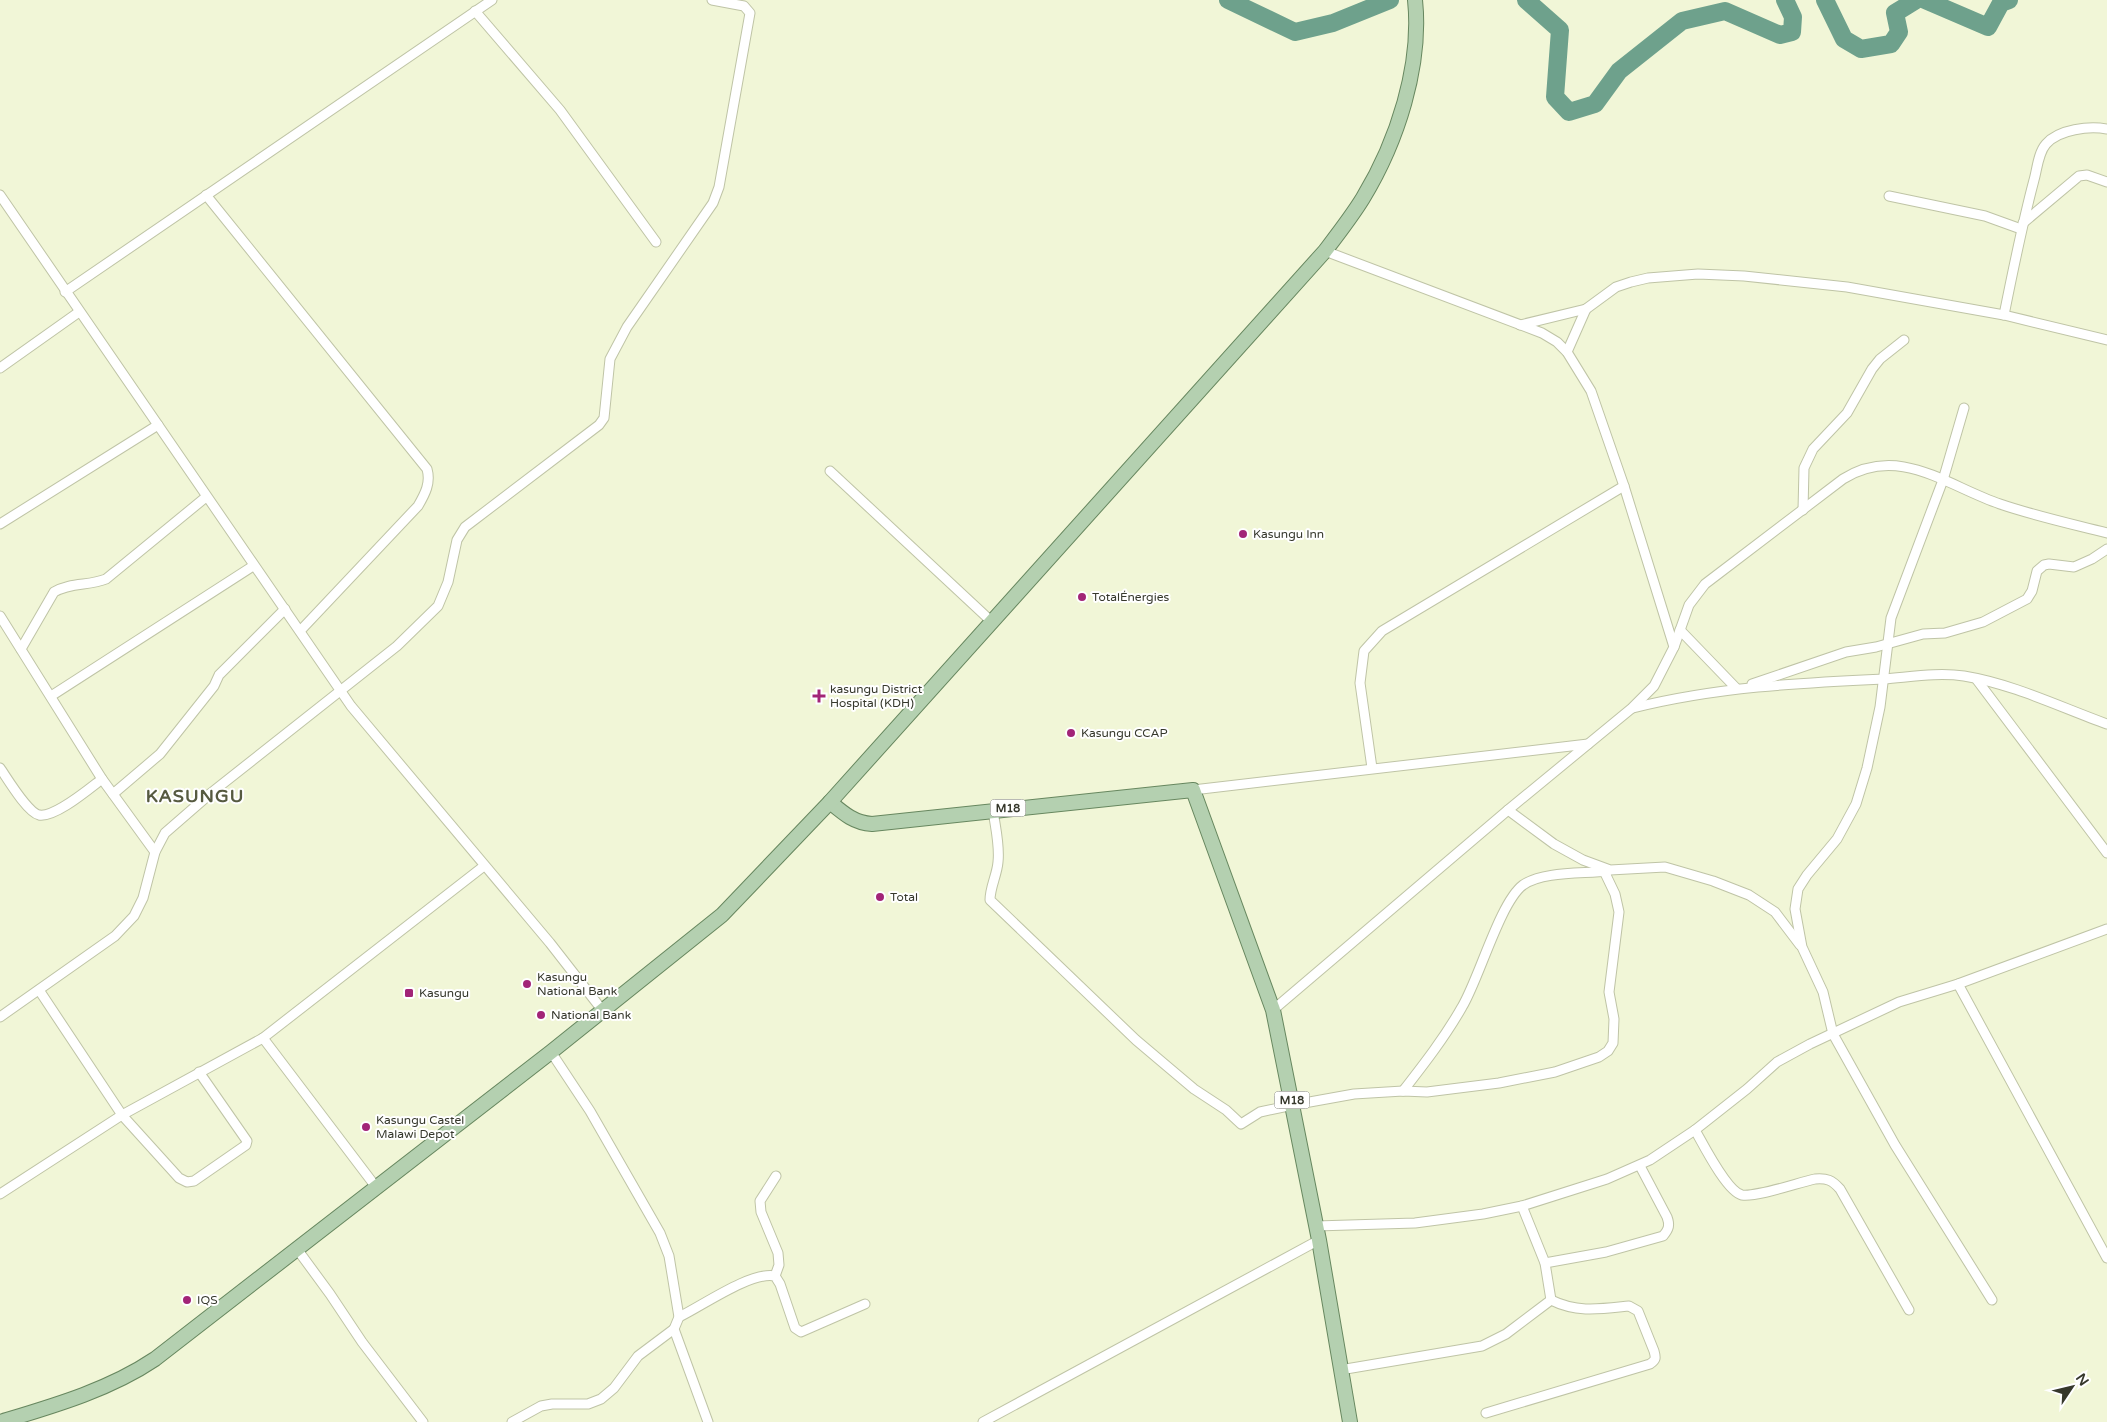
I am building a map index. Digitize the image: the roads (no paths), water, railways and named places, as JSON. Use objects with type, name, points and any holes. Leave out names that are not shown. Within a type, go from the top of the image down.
[{"type":"main road","points":[[0,1422],[46,1408],[139,1370],[168,1350],[551,1052],[722,915],[830,802],[1325,251],[1363,198],[1389,148],[1409,88],[1417,25],[1416,1]]},
{"type":"main road","name":"M18","points":[[830,802],[852,819],[861,823],[1193,790],[1273,1010],[1319,1240],[1350,1422]]},
{"type":"street","points":[[65,292],[492,0]]},
{"type":"street","points":[[0,1017],[125,927],[134,916],[143,898],[154,852],[165,833],[204,798],[397,646],[438,606],[448,582],[457,540],[465,528],[586,436],[604,418],[610,359],[627,327],[713,204],[718,187],[750,13],[744,6],[712,0]]},
{"type":"street","points":[[475,11],[560,110],[656,242]]},
{"type":"street","points":[[2004,315],[2022,226],[2045,145],[2070,131],[2107,129]]},
{"type":"street","points":[[2022,226],[2079,176],[2087,175],[2107,182]]},
{"type":"street","points":[[0,195],[351,706],[550,943],[603,1011]]},
{"type":"street","points":[[206,195],[427,469],[429,475],[428,485],[418,506],[300,631]]},
{"type":"street","points":[[1889,196],[1985,216],[2022,226]]},
{"type":"street","points":[[1325,251],[1542,333],[1557,342],[1567,352],[1591,391],[1624,486],[1674,647]]},
{"type":"street","points":[[1520,325],[1586,309],[1616,287],[1630,282],[1648,278],[1698,274],[1744,276],[1848,287],[2004,315],[2107,340]]},
{"type":"street","points":[[1567,352],[1586,309]]},
{"type":"street","points":[[0,368],[79,312]]},
{"type":"street","points":[[1803,510],[1804,468],[1813,449],[1847,413],[1869,373],[1880,359],[1904,340]]},
{"type":"street","points":[[1802,947],[1795,909],[1798,889],[1806,876],[1837,839],[1856,804],[1867,768],[1880,707],[1887,644],[1896,600],[1930,519],[1964,408]]},
{"type":"street","points":[[0,524],[158,425]]},
{"type":"street","points":[[1273,1010],[1508,810],[1632,708],[1654,686],[1674,647],[1689,605],[1705,584],[1843,479],[1859,470],[1875,465],[1902,466],[1943,480],[2000,504],[2107,533]]},
{"type":"street","points":[[830,471],[991,621]]},
{"type":"street","points":[[1372,768],[1360,683],[1364,651],[1382,631],[1624,486]]},
{"type":"street","points":[[21,649],[54,592],[63,587],[89,582],[98,583],[106,579],[206,497]]},
{"type":"street","points":[[1740,688],[1823,659],[1923,634],[1945,633],[1983,622],[2027,599],[2032,591],[2037,571],[2044,565],[2074,567],[2092,559],[2107,549]]},
{"type":"street","points":[[51,696],[254,566]]},
{"type":"street","points":[[113,794],[160,754],[214,686],[219,675],[285,609]]},
{"type":"street","points":[[0,616],[102,779],[154,852]]},
{"type":"street","points":[[1680,630],[1740,688]]},
{"type":"street","points":[[1632,708],[1690,695],[1740,688],[1956,676],[1998,685],[2107,724]]},
{"type":"street","points":[[1977,680],[2107,852]]},
{"type":"street","points":[[1193,790],[1589,744]]},
{"type":"street","points":[[0,768],[24,802],[33,812],[40,815],[48,814],[61,808],[102,779]]},
{"type":"street","points":[[993,810],[999,859],[996,878],[990,893],[990,900],[999,911],[1136,1040],[1194,1089],[1226,1110],[1241,1124],[1260,1112],[1354,1094],[1403,1091],[1427,1092],[1499,1083],[1555,1072],[1599,1057],[1608,1051],[1613,1043],[1614,1018],[1608,992],[1619,912],[1607,871],[1554,844],[1508,810]]},
{"type":"street","points":[[0,1194],[122,1115],[263,1038],[484,866]]},
{"type":"street","points":[[1403,1091],[1434,1051],[1463,1007],[1506,907],[1522,886],[1544,876],[1665,867],[1713,881],[1749,895],[1775,912],[1802,947],[1823,992],[1833,1034],[1896,1145],[1992,1300]]},
{"type":"street","points":[[1316,1226],[1444,1221],[1522,1206],[1570,1192],[1640,1166],[1695,1130],[1747,1089],[1777,1062],[1899,1002],[1958,984],[2107,929]]},
{"type":"street","points":[[1958,984],[2107,1258]]},
{"type":"street","points":[[39,990],[122,1115],[179,1178],[187,1182],[194,1181],[246,1145],[247,1141],[199,1072]]},
{"type":"street","points":[[263,1038],[376,1187]]},
{"type":"street","points":[[512,1422],[540,1406],[588,1404],[601,1399],[614,1388],[638,1356],[674,1329],[679,1317],[670,1256],[660,1233],[590,1111],[551,1052]]},
{"type":"street","points":[[1695,1130],[1728,1183],[1740,1195],[1752,1195],[1814,1179],[1824,1178],[1832,1181],[1840,1189],[1909,1310]]},
{"type":"street","points":[[1545,1263],[1606,1252],[1663,1236],[1670,1224],[1640,1166]]},
{"type":"street","points":[[775,1276],[779,1264],[778,1253],[761,1212],[760,1201],[776,1176]]},
{"type":"street","points":[[1522,1206],[1545,1263],[1551,1300]]},
{"type":"street","points":[[983,1422],[1319,1240]]},
{"type":"street","points":[[297,1249],[362,1342],[423,1422]]},
{"type":"street","points":[[679,1317],[727,1290],[766,1274],[775,1276],[780,1284],[795,1328],[801,1332],[864,1304]]},
{"type":"street","points":[[1340,1370],[1482,1346],[1506,1334],[1551,1300]]},
{"type":"street","points":[[1486,1413],[1650,1364],[1656,1358],[1638,1311],[1634,1307],[1574,1309],[1566,1308],[1551,1300]]},
{"type":"street","points":[[674,1329],[708,1422]]},
{"type":"waterway","points":[[1228,0],[1295,32],[1333,23],[1390,0]]},
{"type":"waterway","points":[[1526,0],[1560,30],[1555,97],[1569,112],[1595,104],[1619,71],[1682,21],[1725,11],[1780,35],[1792,32],[1793,17],[1785,0]]},
{"type":"waterway","points":[[1825,0],[1844,39],[1861,49],[1891,44],[1899,32],[1895,13],[1916,0]]},
{"type":"waterway","points":[[1925,0],[1988,27],[2001,3],[2009,0]]},
{"type":"place","name":"Kasungu Inn","points":[[1243,534]]},
{"type":"place","name":"TotalÉnergies","points":[[1082,597]]},
{"type":"place","name":"kasungu District Hospital (KDH)","points":[[819,696]]},
{"type":"place","name":"Kasungu CCAP","points":[[1071,733]]},
{"type":"place","name":"Total","points":[[880,897]]},
{"type":"place","name":"Kasungu National Bank","points":[[527,984]]},
{"type":"place","name":"Kasungu","points":[[409,993]]},
{"type":"place","name":"National Bank","points":[[541,1015]]},
{"type":"place","name":"Kasungu Castel Malawi Depot","points":[[366,1127]]},
{"type":"place","name":"IQS","points":[[187,1300]]},
{"type":"district","name":"KASUNGU","points":[[195,796]]}]
